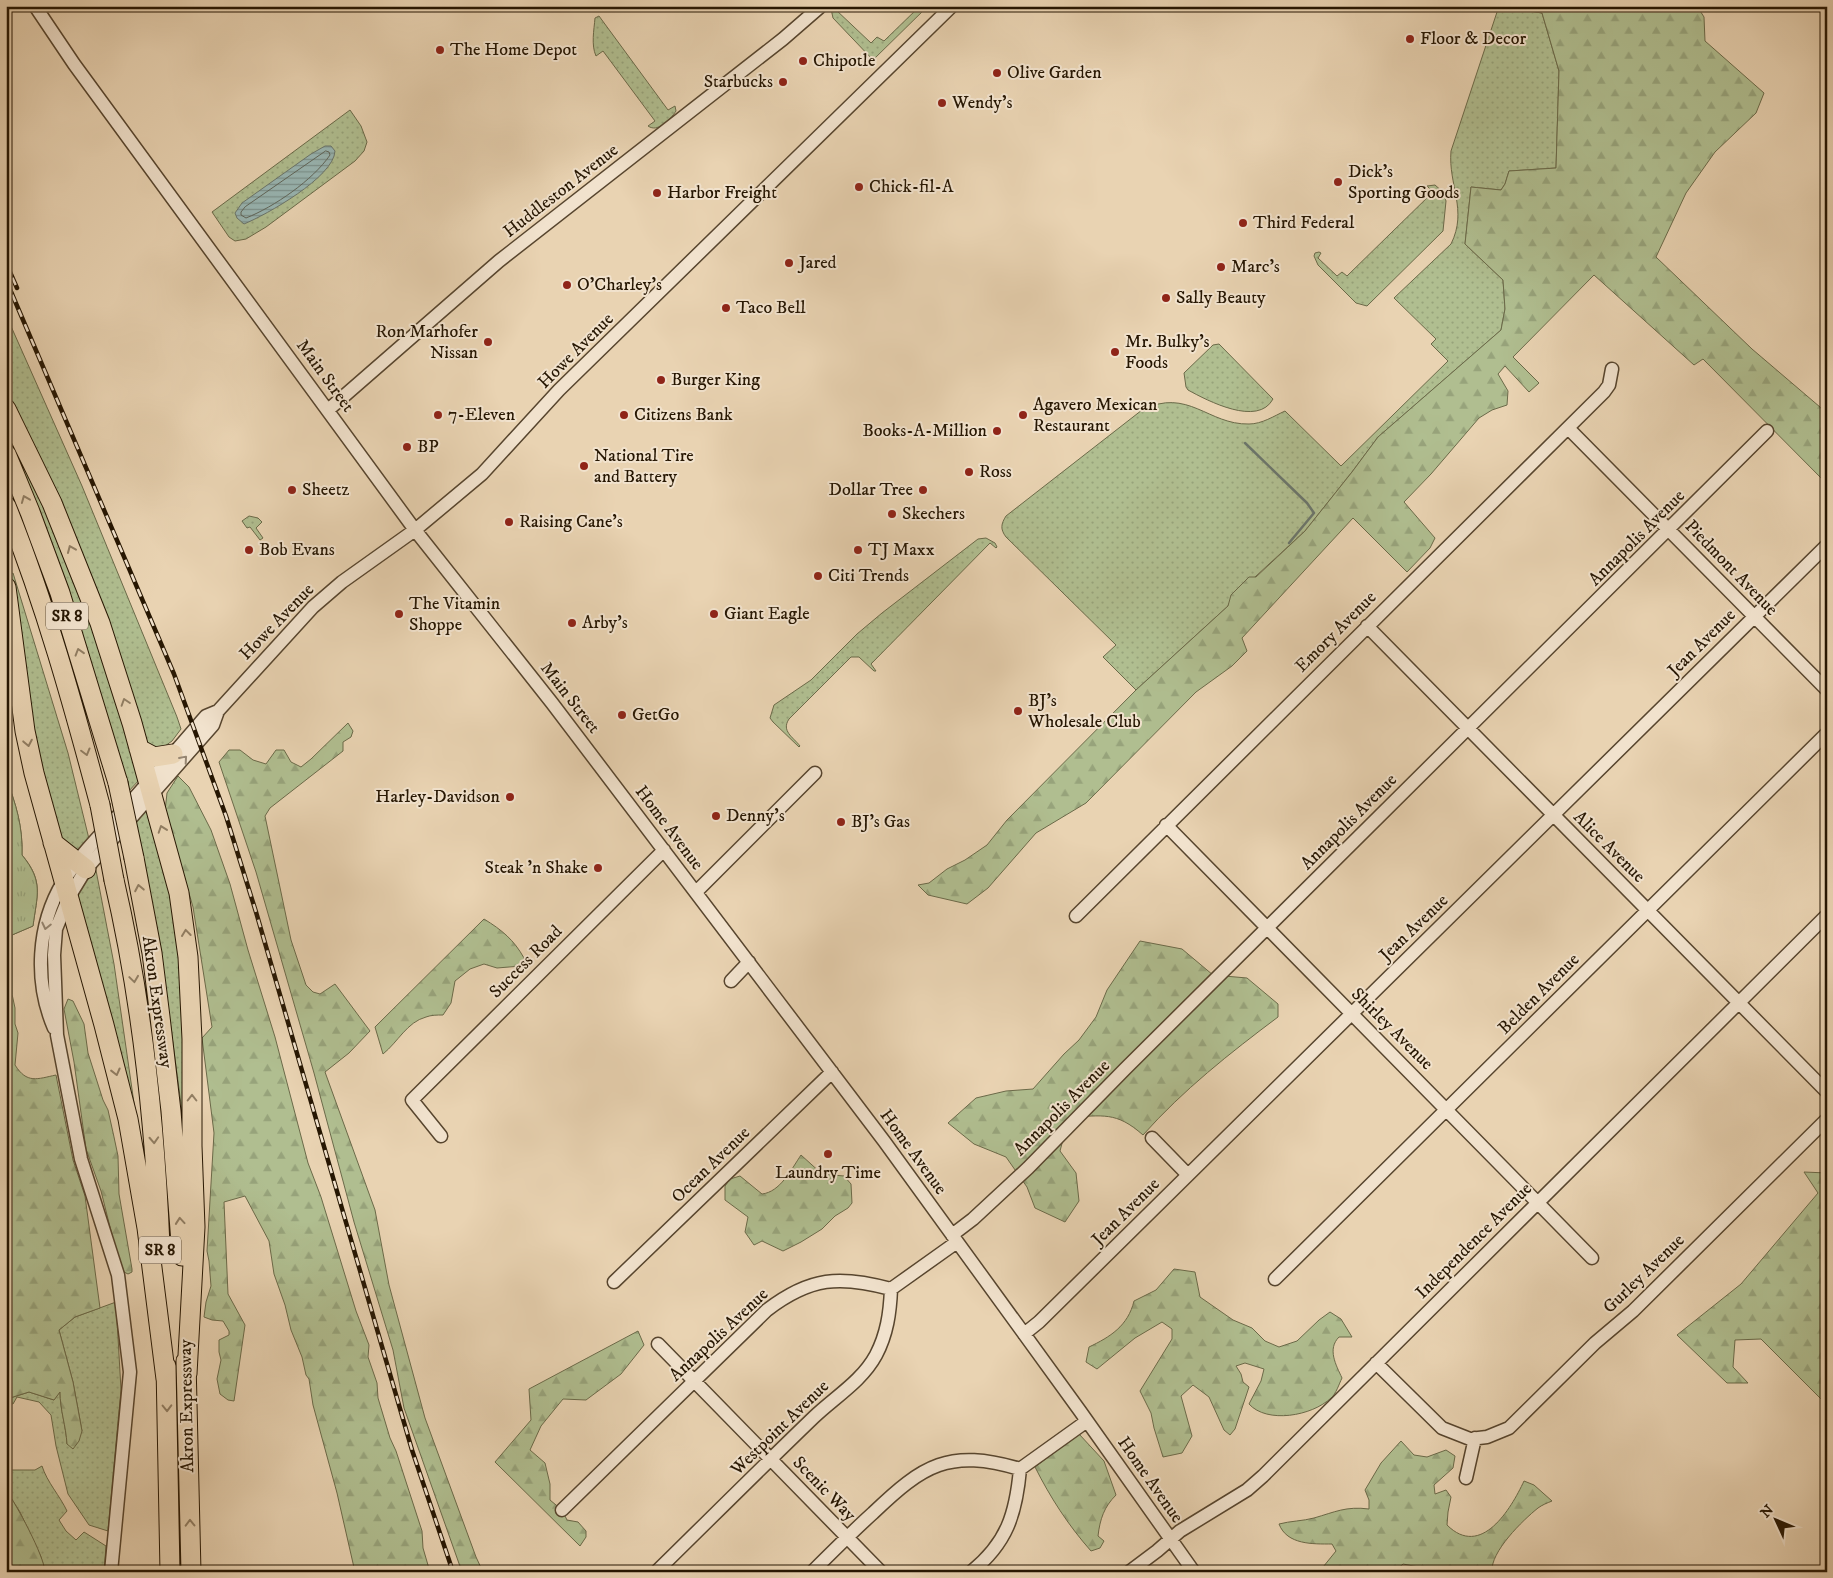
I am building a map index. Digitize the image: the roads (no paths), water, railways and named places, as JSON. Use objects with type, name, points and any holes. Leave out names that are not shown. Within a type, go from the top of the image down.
[{"type":"highway","points":[[6,410],[52,503],[86,587],[120,686],[179,892],[190,982],[194,1227],[187,1374]]},
{"type":"highway","name":"Akron Expressway","points":[[6,454],[30,512],[60,594],[118,782],[152,953],[171,1111],[181,1229],[187,1374],[191,1572]]},
{"type":"highway","name":"Akron Expressway","points":[[6,506],[42,604],[72,701],[100,805],[126,931],[153,1118],[166,1379],[170,1572]]},
{"type":"highway","points":[[6,587],[25,731],[34,773],[68,889],[128,1119],[147,1228],[166,1379]]},
{"type":"highway","points":[[139,749],[154,757],[173,754]]},
{"type":"highway","points":[[53,843],[81,866]]},
{"type":"street","name":"Main Street","points":[[35,6],[74,64],[415,530],[595,759]]},
{"type":"street","name":"Huddleston Avenue","points":[[328,410],[500,261],[783,40],[821,6]]},
{"type":"street","name":"Howe Avenue","points":[[111,1572],[130,1372],[118,1275],[82,1159],[57,1035],[54,955],[56,929],[68,889],[81,866],[150,789],[213,725],[218,711],[313,607],[342,582],[415,530],[482,474],[559,390],[952,6]]},
{"type":"street","name":"Emory Avenue","points":[[1076,916],[1604,392],[1609,384],[1612,369]]},
{"type":"street","name":"Piedmont Avenue","points":[[1568,428],[1827,690]]},
{"type":"street","name":"Annapolis Avenue","points":[[562,1510],[767,1310],[800,1289],[820,1282],[837,1280],[855,1281],[891,1289],[955,1238],[1768,432]]},
{"type":"street","name":"Jean Avenue","points":[[1024,1334],[1039,1322],[1827,544]]},
{"type":"street","name":"Alice Avenue","points":[[1367,626],[1827,1092]]},
{"type":"street","name":"Howe Avenue","points":[[150,789],[173,754],[206,716],[218,711]]},
{"type":"street","name":"Belden Avenue","points":[[1276,1279],[1827,733]]},
{"type":"street","name":"Home Avenue","points":[[595,759],[955,1238],[1194,1572]]},
{"type":"street","points":[[696,892],[815,773]]},
{"type":"street","name":"Shirley Avenue","points":[[1166,825],[1592,1258]]},
{"type":"street","name":"Success Road","points":[[441,1136],[412,1100],[664,850]]},
{"type":"street","name":"Independence Avenue","points":[[1129,1572],[1193,1522],[1247,1490],[1263,1476],[1827,915]]},
{"type":"street","points":[[731,981],[749,962]]},
{"type":"street","name":"Ocean Avenue","points":[[614,1282],[832,1072]]},
{"type":"street","name":"Gurley Avenue","points":[[1376,1363],[1442,1428],[1465,1438],[1487,1437],[1498,1433],[1514,1424],[1595,1344],[1633,1311],[1827,1119]]},
{"type":"street","points":[[1152,1138],[1188,1175]]},
{"type":"street","name":"Westpoint Avenue","points":[[656,1572],[770,1458],[852,1384],[871,1364],[887,1328],[891,1289]]},
{"type":"street","name":"Scenic Way","points":[[658,1344],[881,1572]]},
{"type":"street","points":[[971,1572],[992,1553],[1008,1528],[1018,1495],[1020,1469],[1086,1421]]},
{"type":"street","points":[[1466,1478],[1475,1438]]},
{"type":"street","points":[[812,1572],[846,1536],[906,1482],[931,1468],[958,1461],[977,1460],[998,1462],[1020,1469]]},
{"type":"water","points":[[325,146],[331,146],[335,151],[332,161],[312,183],[282,204],[244,224],[237,218],[235,213],[242,203]]},
{"type":"waterway","points":[[1245,443],[1307,503],[1314,513],[1289,543]]},
{"type":"railway","points":[[6,263],[17,288]]},
{"type":"railway","points":[[6,280],[174,674],[226,816],[256,912],[412,1450],[453,1572]]},
{"type":"place","name":"Floor & Decor","points":[[1410,39]]},
{"type":"place","name":"The Home Depot","points":[[440,50]]},
{"type":"place","name":"Chipotle","points":[[803,61]]},
{"type":"place","name":"Olive Garden","points":[[997,73]]},
{"type":"place","name":"Starbucks","points":[[783,82]]},
{"type":"place","name":"Wendy's","points":[[942,103]]},
{"type":"place","name":"Dick's Sporting Goods","points":[[1338,182]]},
{"type":"place","name":"Chick-fil-A","points":[[859,187]]},
{"type":"place","name":"Harbor Freight","points":[[657,193]]},
{"type":"place","name":"Third Federal","points":[[1243,223]]},
{"type":"place","name":"Jared","points":[[789,263]]},
{"type":"place","name":"Marc's","points":[[1221,267]]},
{"type":"place","name":"O'Charley's","points":[[567,285]]},
{"type":"place","name":"Sally Beauty","points":[[1166,298]]},
{"type":"place","name":"Taco Bell","points":[[726,308]]},
{"type":"place","name":"Ron Marhofer Nissan","points":[[488,342]]},
{"type":"place","name":"Mr. Bulky's Foods","points":[[1115,352]]},
{"type":"place","name":"Burger King","points":[[661,380]]},
{"type":"place","name":"7-Eleven","points":[[438,415]]},
{"type":"place","name":"Citizens Bank","points":[[624,415]]},
{"type":"place","name":"Agavero Mexican Restaurant","points":[[1023,415]]},
{"type":"place","name":"Books-A-Million","points":[[997,431]]},
{"type":"place","name":"BP","points":[[407,447]]},
{"type":"place","name":"National Tire and Battery","points":[[584,466]]},
{"type":"place","name":"Ross","points":[[969,472]]},
{"type":"place","name":"Sheetz","points":[[292,490]]},
{"type":"place","name":"Dollar Tree","points":[[923,490]]},
{"type":"place","name":"Skechers","points":[[892,514]]},
{"type":"place","name":"Raising Cane's","points":[[509,522]]},
{"type":"place","name":"Bob Evans","points":[[249,550]]},
{"type":"place","name":"TJ Maxx","points":[[858,550]]},
{"type":"place","name":"Citi Trends","points":[[818,576]]},
{"type":"place","name":"The Vitamin Shoppe","points":[[399,614]]},
{"type":"place","name":"Giant Eagle","points":[[714,614]]},
{"type":"place","name":"Arby's","points":[[572,623]]},
{"type":"place","name":"BJ's Wholesale Club","points":[[1018,711]]},
{"type":"place","name":"GetGo","points":[[622,715]]},
{"type":"place","name":"Harley-Davidson","points":[[510,797]]},
{"type":"place","name":"Denny's","points":[[716,816]]},
{"type":"place","name":"BJ’s Gas","points":[[841,822]]},
{"type":"place","name":"Steak 'n Shake","points":[[598,868]]},
{"type":"place","name":"Laundry Time","points":[[828,1154]]}]
